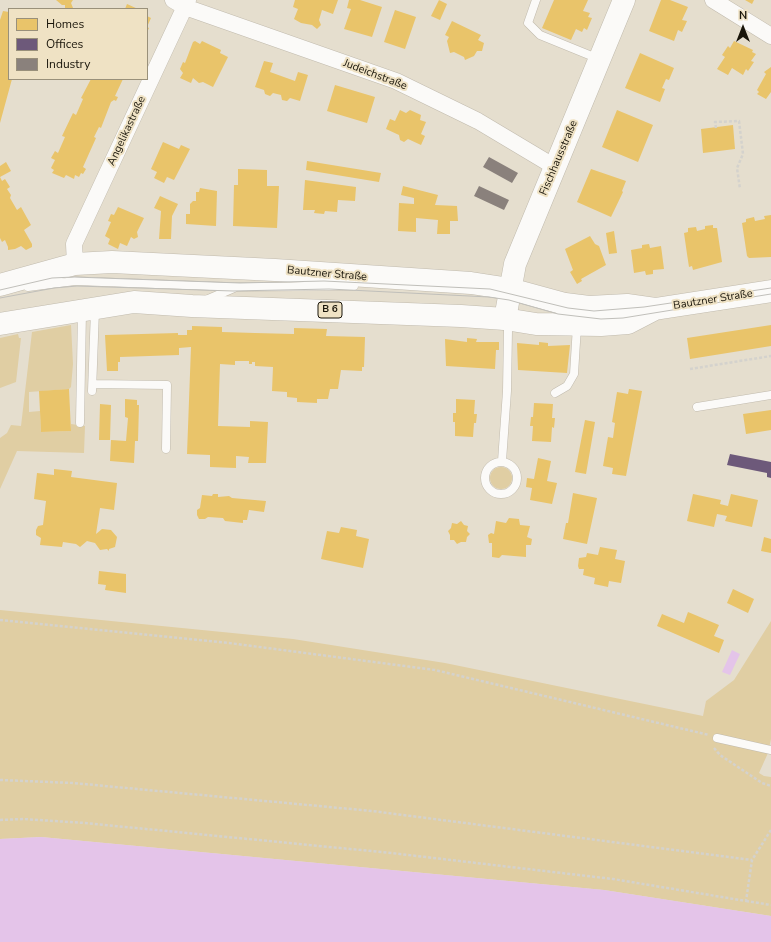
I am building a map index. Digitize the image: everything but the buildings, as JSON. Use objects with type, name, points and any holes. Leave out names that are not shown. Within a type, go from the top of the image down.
[{"type":"main road","name":"Fischhausstraße","points":[[505,319],[515,264],[624,0]]},
{"type":"main road","name":"Bautzner Straße","points":[[5,286],[73,272],[105,262],[181,265],[471,283],[510,293],[565,304],[590,307],[627,305],[654,309],[771,291]]},
{"type":"main road","points":[[0,309],[59,300],[134,302]]},
{"type":"main road","name":"Bautzner Straße","points":[[0,324],[134,302],[192,306],[365,311],[505,319],[536,324],[577,326],[628,323],[654,309]]},
{"type":"street","points":[[713,0],[771,36]]},
{"type":"street","name":"Judeichstraße","points":[[182,2],[396,81],[478,121],[555,167]]},
{"type":"street","name":"Angelikastraße","points":[[148,78],[182,2]]},
{"type":"street","name":"Angelikastraße","points":[[73,272],[74,244],[147,80]]},
{"type":"lane","points":[[536,0],[528,23],[540,35],[600,60]]},
{"type":"lane","points":[[73,272],[237,287],[291,285],[366,287]]},
{"type":"lane","points":[[291,285],[326,275]]},
{"type":"lane","points":[[192,306],[237,287]]},
{"type":"lane","points":[[443,290],[510,293]]},
{"type":"lane","points":[[89,309],[93,388],[167,385],[166,449]]},
{"type":"lane","points":[[80,423],[89,309]]},
{"type":"lane","points":[[502,461],[507,391],[508,330],[505,319]]},
{"type":"lane","points":[[555,393],[567,386],[574,374],[577,326]]},
{"type":"lane","points":[[697,407],[771,395]]},
{"type":"lane","points":[[502,461],[513,466],[518,476],[515,487],[506,494],[491,491],[485,482],[488,467],[502,461]]},
{"type":"lane","points":[[717,738],[771,750]]},
{"type":"path","points":[[716,128],[715,122],[739,121],[743,154],[737,168],[740,189]]},
{"type":"path","points":[[690,369],[771,356]]},
{"type":"path","points":[[0,620],[229,643],[435,670],[717,738]]},
{"type":"path","points":[[702,734],[706,740]]},
{"type":"path","points":[[711,745],[720,755],[762,783],[771,786]]},
{"type":"path","points":[[0,780],[95,785],[372,811],[752,860]]},
{"type":"path","points":[[0,820],[23,819],[85,823],[391,854],[613,880],[771,905]]},
{"type":"path","points":[[746,901],[752,860],[771,830]]},
{"type":"shaded area","points":[[71,325],[73,364],[71,387],[69,389],[29,392],[29,412],[40,411],[41,432],[71,431],[71,424],[85,426],[84,453],[17,451],[0,489],[0,438],[7,433],[11,425],[21,426],[32,332]]},
{"type":"shaded area","points":[[18,334],[19,338],[21,338],[16,382],[0,388],[0,338]]},
{"type":"shaded area","points":[[501,467],[509,470],[512,478],[509,486],[501,489],[493,486],[490,478],[493,470]]},
{"type":"shaded area","points":[[0,610],[293,639],[445,663],[703,716],[706,701],[734,680],[771,621],[771,739],[768,753],[759,773],[764,776],[771,777],[771,916],[604,890],[41,837],[0,839]]},
{"type":"shaded area","points":[[732,650],[740,654],[730,675],[722,672]]},
{"type":"shaded area","points":[[41,837],[604,890],[771,916],[771,942],[0,942],[0,839]]},
{"type":"tram line","points":[[0,290],[52,278],[74,277],[240,283],[324,281],[490,289],[568,308],[594,311],[644,307],[771,288]]},
{"type":"tram line","points":[[0,298],[54,288],[77,286],[233,291],[329,289],[489,297],[509,300],[558,314],[601,319],[623,318],[771,294]]}]
